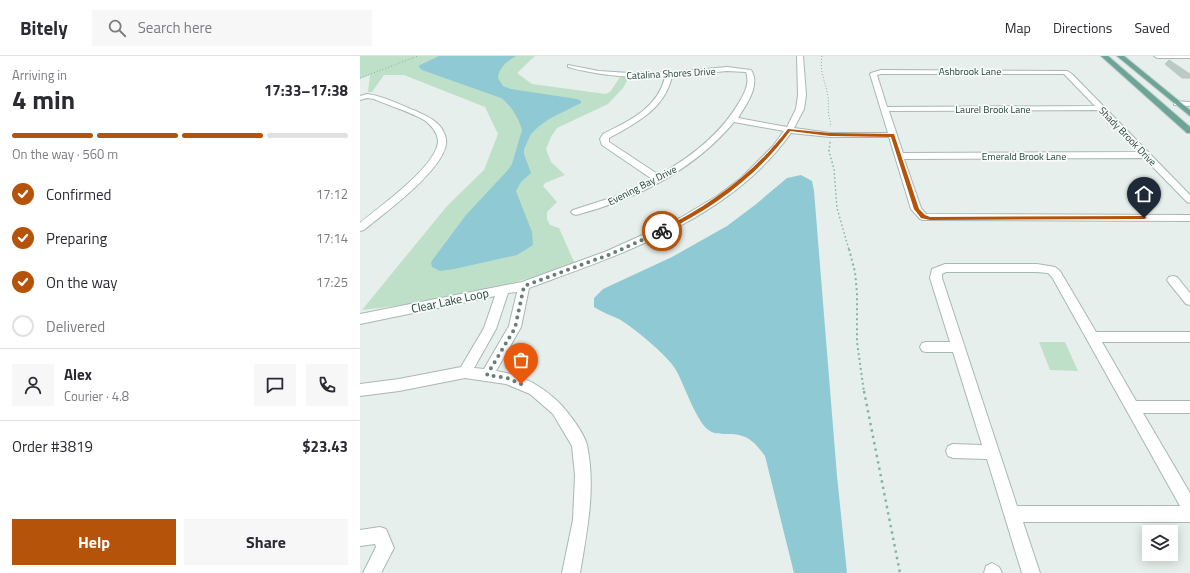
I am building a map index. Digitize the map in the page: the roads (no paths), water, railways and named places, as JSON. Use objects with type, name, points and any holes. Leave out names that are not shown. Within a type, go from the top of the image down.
[{"type":"main road","points":[[1104,56],[1190,131]]},
{"type":"main road","points":[[1120,56],[1190,114]]},
{"type":"street","points":[[791,126],[800,109],[802,95],[800,56]]},
{"type":"street","points":[[1157,56],[1190,56]]},
{"type":"street","name":"Catalina Shores Drive","points":[[570,66],[594,72],[624,75],[669,75],[727,70],[749,71]]},
{"type":"street","name":"Evening Bay Drive","points":[[576,212],[605,204],[658,179],[696,155],[722,134],[736,117],[749,91],[751,82],[749,71]]},
{"type":"street","name":"Ashbrook Lane","points":[[884,109],[874,77],[875,73],[1066,72]]},
{"type":"street","name":"Shady Brook Drive","points":[[1066,72],[1190,200]]},
{"type":"street","points":[[658,179],[605,142],[604,139],[606,136],[625,126],[651,108],[665,89],[669,75]]},
{"type":"street","points":[[360,228],[423,175],[438,156],[441,141],[439,129],[428,119],[375,97],[364,97]]},
{"type":"street","points":[[1177,103],[1190,104]]},
{"type":"street","name":"Laurel Brook Lane","points":[[884,109],[1101,108]]},
{"type":"street","points":[[884,109],[916,209],[923,217],[1190,218]]},
{"type":"street","points":[[736,117],[791,126],[830,135],[892,132]]},
{"type":"street","name":"Clear Lake Loop","points":[[360,318],[524,286],[611,254],[684,220],[720,198],[744,180],[776,148],[791,126]]},
{"type":"street","name":"Emerald Brook Lane","points":[[900,156],[1147,155]]},
{"type":"street","points":[[1031,573],[936,278],[936,272],[945,268],[1037,268],[1051,270],[1060,279],[1190,508]]},
{"type":"street","points":[[1173,280],[1190,301]]},
{"type":"street","points":[[487,375],[515,328],[524,286]]},
{"type":"street","points":[[465,372],[490,329],[503,290]]},
{"type":"street","name":"Clear Lake Loop","points":[[360,314],[376,315]]},
{"type":"street","points":[[1093,337],[1190,337]]},
{"type":"street","points":[[926,347],[958,346]]},
{"type":"street","points":[[360,390],[398,385],[465,372],[507,378],[535,390],[558,410],[579,444],[583,475],[581,520],[571,573]]},
{"type":"street","points":[[1133,407],[1190,407]]},
{"type":"street","points":[[953,451],[992,452]]},
{"type":"street","points":[[1012,514],[1190,514]]},
{"type":"street","points":[[360,538],[380,535],[385,548],[372,573]]},
{"type":"water","points":[[439,56],[516,56],[507,62],[500,71],[498,78],[503,86],[511,89],[577,99],[581,101],[581,103],[549,119],[538,127],[531,134],[524,149],[524,154],[531,173],[521,182],[516,191],[532,232],[533,245],[517,255],[440,271],[432,267],[431,262],[466,215],[508,170],[512,164],[522,130],[514,112],[501,98],[422,70],[418,66]]},
{"type":"water","points":[[801,175],[812,181],[814,191],[837,476],[847,573],[794,573],[765,456],[750,439],[735,434],[714,433],[705,427],[700,420],[676,370],[666,357],[650,342],[625,323],[594,307],[594,298],[603,289],[672,257],[727,226],[787,178]]}]
